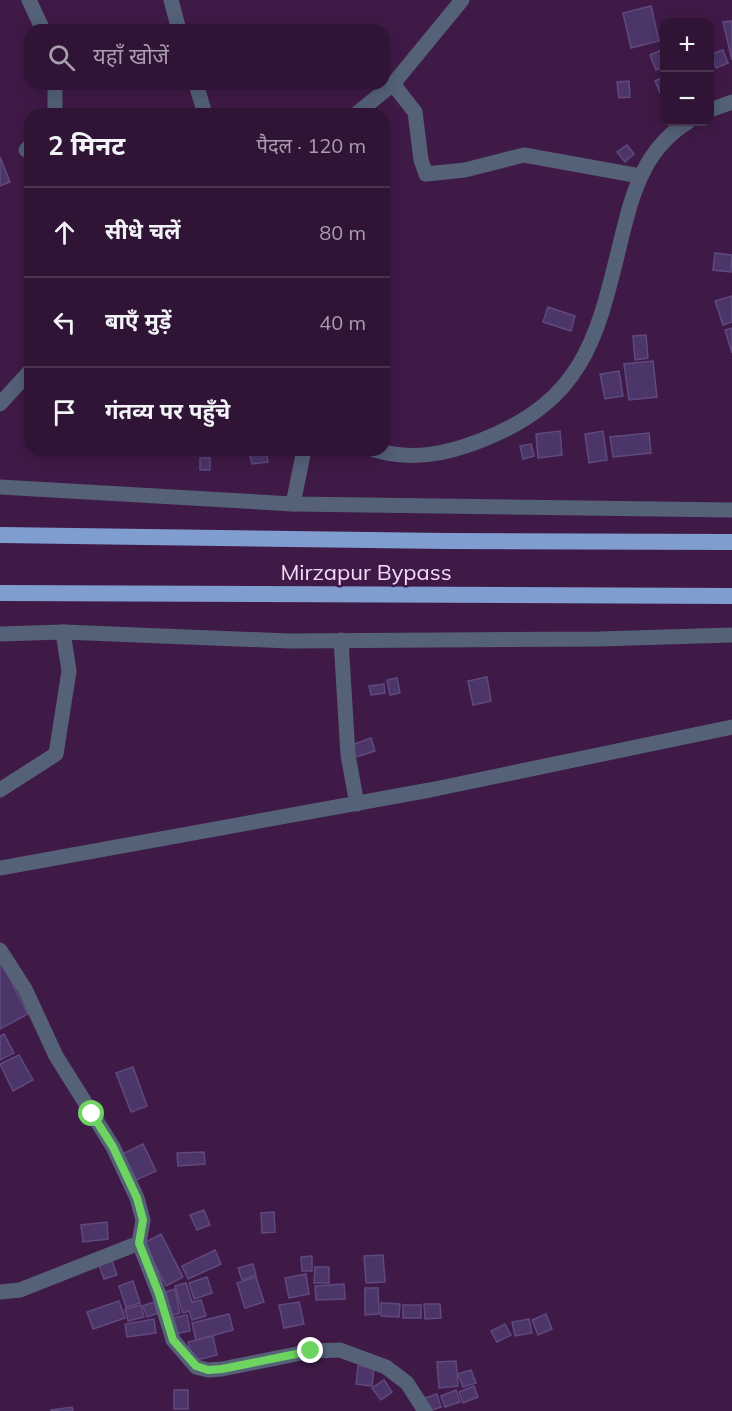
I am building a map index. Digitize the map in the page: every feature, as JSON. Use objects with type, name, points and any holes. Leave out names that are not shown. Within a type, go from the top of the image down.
[{"type":"highway","points":[[0,535],[732,542]]},
{"type":"highway","name":"Mirzapur Bypass","points":[[0,593],[732,596]]},
{"type":"street","points":[[28,0],[40,24]]},
{"type":"street","points":[[171,0],[177,24]]},
{"type":"street","points":[[390,86],[462,0]]},
{"type":"street","points":[[393,84],[415,112],[421,160],[426,174],[465,170],[524,155],[640,176]]},
{"type":"street","points":[[55,90],[55,108]]},
{"type":"street","points":[[198,90],[203,108]]},
{"type":"street","points":[[363,108],[386,90]]},
{"type":"street","points":[[714,109],[732,102]]},
{"type":"street","points":[[390,454],[418,456],[466,447],[524,420],[557,395],[589,348],[600,321],[633,193],[640,176],[664,140],[683,126]]},
{"type":"street","points":[[0,404],[24,378]]},
{"type":"street","points":[[293,504],[303,456]]},
{"type":"street","points":[[0,487],[293,504],[732,510]]},
{"type":"street","points":[[0,790],[56,754],[69,671],[63,632]]},
{"type":"street","points":[[0,634],[63,632],[289,641],[599,639],[732,635]]},
{"type":"street","points":[[341,640],[348,755],[357,804]]},
{"type":"street","points":[[0,867],[357,804],[732,728]]},
{"type":"street","points":[[0,950],[26,989],[56,1056],[113,1147],[137,1198],[143,1220],[139,1243],[159,1294],[173,1340],[196,1366],[208,1370],[222,1369],[311,1351],[340,1350],[386,1367],[407,1383],[425,1411]]},
{"type":"street","points":[[0,1292],[20,1290],[139,1243]]},
{"type":"building","points":[[651,6],[659,41],[631,48],[623,13]]},
{"type":"building","points":[[732,21],[732,60],[723,22]]},
{"type":"building","points":[[723,50],[728,63],[716,68],[714,53]]},
{"type":"building","points":[[660,51],[660,68],[656,70],[650,55]]},
{"type":"building","points":[[660,79],[660,93],[655,81]]},
{"type":"building","points":[[629,81],[630,97],[619,98],[617,82]]},
{"type":"building","points":[[627,145],[634,154],[625,162],[617,152]]},
{"type":"building","points":[[0,157],[10,182],[0,186]]},
{"type":"building","points":[[715,253],[732,255],[731,272],[713,270]]},
{"type":"building","points":[[732,296],[732,322],[723,325],[715,301]]},
{"type":"building","points":[[548,307],[575,316],[571,331],[543,322]]},
{"type":"building","points":[[732,328],[732,353],[725,330]]},
{"type":"building","points":[[646,335],[648,358],[635,360],[633,336]]},
{"type":"building","points":[[653,361],[657,397],[629,400],[624,364]]},
{"type":"building","points":[[619,371],[623,396],[605,399],[600,374]]},
{"type":"building","points":[[560,431],[562,455],[538,458],[536,434]]},
{"type":"building","points":[[603,431],[607,460],[589,463],[585,434]]},
{"type":"building","points":[[649,433],[651,453],[613,457],[610,437]]},
{"type":"building","points":[[531,444],[534,456],[523,459],[520,446]]},
{"type":"building","points":[[250,456],[267,456],[268,462],[252,464]]},
{"type":"building","points":[[200,458],[210,458],[210,470],[200,470]]},
{"type":"building","points":[[487,677],[491,701],[473,705],[468,681]]},
{"type":"building","points":[[397,678],[400,693],[390,695],[387,680]]},
{"type":"building","points":[[384,684],[385,693],[371,695],[369,686]]},
{"type":"building","points":[[371,738],[375,751],[356,757],[352,745]]},
{"type":"building","points":[[0,960],[28,1014],[0,1029]]},
{"type":"building","points":[[4,1034],[14,1053],[0,1060],[0,1036]]},
{"type":"building","points":[[19,1055],[33,1080],[13,1091],[0,1064]]},
{"type":"building","points":[[133,1067],[147,1106],[131,1112],[116,1073]]},
{"type":"building","points":[[143,1144],[156,1171],[134,1181],[122,1154]]},
{"type":"building","points":[[204,1152],[205,1164],[178,1166],[177,1153]]},
{"type":"building","points":[[204,1210],[210,1225],[197,1230],[190,1215]]},
{"type":"building","points":[[274,1212],[275,1232],[262,1233],[261,1213]]},
{"type":"building","points":[[107,1222],[108,1239],[83,1242],[81,1225]]},
{"type":"building","points":[[161,1234],[183,1277],[166,1286],[144,1243]]},
{"type":"building","points":[[215,1250],[221,1264],[188,1279],[182,1266]]},
{"type":"building","points":[[383,1255],[385,1282],[366,1283],[364,1256]]},
{"type":"building","points":[[312,1256],[312,1271],[302,1271],[301,1257]]},
{"type":"building","points":[[112,1261],[117,1275],[104,1279],[99,1265]]},
{"type":"building","points":[[253,1264],[256,1275],[242,1280],[238,1268]]},
{"type":"building","points":[[315,1267],[329,1267],[329,1283],[314,1283]]},
{"type":"building","points":[[306,1274],[309,1294],[289,1298],[285,1278]]},
{"type":"building","points":[[207,1277],[212,1293],[194,1299],[189,1283]]},
{"type":"building","points":[[256,1277],[264,1302],[245,1308],[237,1283]]},
{"type":"building","points":[[133,1281],[140,1303],[126,1307],[119,1286]]},
{"type":"building","points":[[186,1283],[192,1302],[201,1300],[206,1316],[192,1320],[189,1311],[183,1313],[175,1286]]},
{"type":"building","points":[[344,1284],[345,1299],[316,1300],[315,1286]]},
{"type":"building","points":[[365,1288],[378,1288],[379,1314],[365,1315]]},
{"type":"building","points":[[175,1289],[180,1313],[170,1316],[165,1292]]},
{"type":"building","points":[[119,1301],[125,1318],[93,1329],[87,1312]]},
{"type":"building","points":[[154,1302],[158,1313],[147,1317],[143,1306]]},
{"type":"building","points":[[299,1302],[304,1324],[284,1328],[279,1305]]},
{"type":"building","points":[[381,1303],[400,1304],[399,1317],[381,1316]]},
{"type":"building","points":[[424,1304],[440,1304],[441,1318],[425,1319]]},
{"type":"building","points":[[141,1305],[144,1317],[128,1321],[125,1309]]},
{"type":"building","points":[[403,1305],[421,1305],[421,1318],[403,1318]]},
{"type":"building","points":[[229,1314],[233,1330],[196,1340],[192,1323]]},
{"type":"building","points":[[546,1314],[552,1329],[538,1335],[532,1320]]},
{"type":"building","points":[[187,1315],[190,1331],[175,1334],[172,1318]]},
{"type":"building","points":[[154,1319],[156,1333],[127,1337],[125,1324]]},
{"type":"building","points":[[529,1319],[532,1333],[515,1336],[512,1322]]},
{"type":"building","points":[[505,1324],[511,1335],[497,1342],[491,1331]]},
{"type":"building","points":[[213,1336],[217,1355],[193,1361],[188,1342]]},
{"type":"building","points":[[456,1361],[458,1386],[439,1388],[437,1362]]},
{"type":"building","points":[[358,1366],[374,1368],[372,1386],[356,1384]]},
{"type":"building","points":[[471,1370],[476,1383],[463,1387],[458,1374]]},
{"type":"building","points":[[384,1380],[392,1392],[381,1400],[372,1388]]},
{"type":"building","points":[[474,1386],[478,1397],[463,1403],[459,1392]]},
{"type":"building","points":[[174,1390],[188,1390],[188,1409],[174,1409]]},
{"type":"building","points":[[456,1390],[460,1402],[445,1407],[441,1396]]},
{"type":"building","points":[[437,1394],[441,1407],[429,1411],[425,1398]]},
{"type":"building","points":[[72,1407],[73,1411],[51,1410]]},
{"type":"route","points":[[92,1114],[113,1147],[137,1198],[143,1220],[139,1243],[159,1294],[173,1340],[188,1360],[208,1370],[222,1369],[311,1351]]}]
